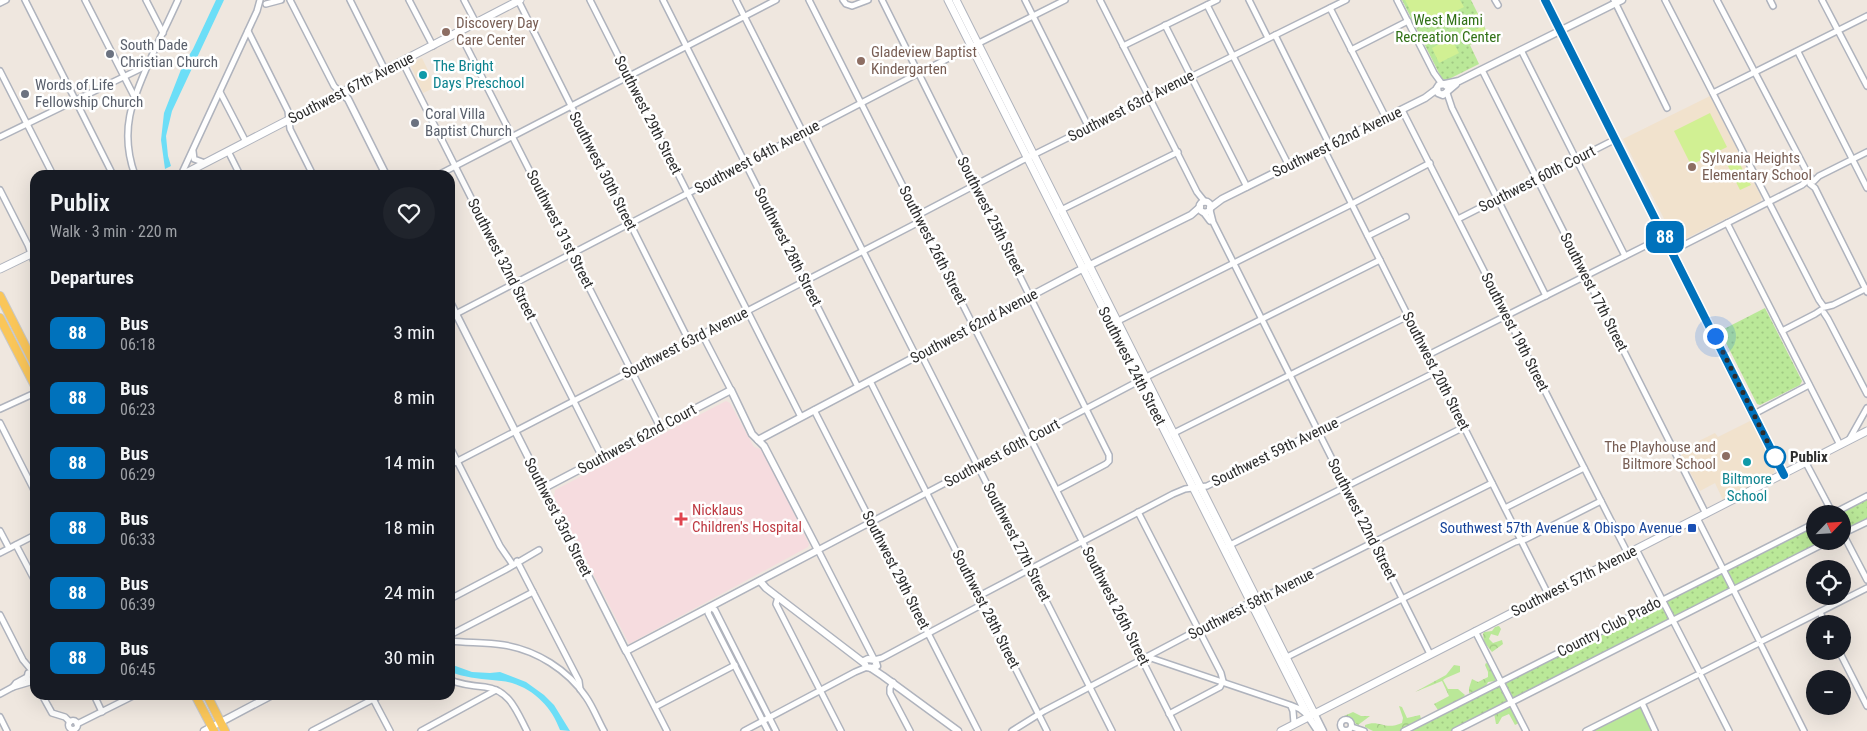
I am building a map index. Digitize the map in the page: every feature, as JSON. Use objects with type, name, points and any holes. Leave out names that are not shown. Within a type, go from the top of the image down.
[{"type":"main road","name":"Southwest 67th Avenue","points":[[192,170],[460,32],[518,0]]},
{"type":"main road","name":"Southwest 24th Street","points":[[948,0],[975,45]]},
{"type":"main road","name":"Southwest 24th Street","points":[[956,0],[975,45],[1058,212],[1311,714]]},
{"type":"main road","points":[[0,269],[30,254]]},
{"type":"main road","points":[[0,296],[30,356]]},
{"type":"main road","points":[[0,318],[30,376]]},
{"type":"main road","name":"Southwest 57th Avenue","points":[[1280,731],[1867,431]]},
{"type":"main road","name":"Southwest 24th Street","points":[[1283,659],[1298,697],[1311,714]]},
{"type":"main road","points":[[198,700],[213,729]]},
{"type":"main road","points":[[210,700],[225,731]]},
{"type":"street","points":[[0,3],[6,0]]},
{"type":"street","points":[[25,0],[111,170]]},
{"type":"street","points":[[85,0],[134,96]]},
{"type":"street","points":[[146,0],[163,33]]},
{"type":"street","points":[[133,170],[128,150],[129,113],[134,96],[178,0]]},
{"type":"street","points":[[184,170],[257,11],[260,0],[267,3]]},
{"type":"street","points":[[257,11],[267,3],[281,0]]},
{"type":"street","points":[[290,0],[334,86],[348,99],[384,170]]},
{"type":"street","points":[[350,0],[386,70]]},
{"type":"street","points":[[410,0],[433,46]]},
{"type":"street","points":[[464,0],[476,23]]},
{"type":"street","name":"Southwest 30th Street","points":[[518,0],[689,341]]},
{"type":"street","name":"Southwest 29th Street","points":[[590,0],[801,417]]},
{"type":"street","name":"Southwest 28th Street","points":[[663,0],[858,387]]},
{"type":"street","name":"Southwest 27th Street","points":[[736,0],[863,251],[978,466],[1112,731]]},
{"type":"street","points":[[447,170],[776,0]]},
{"type":"street","name":"Southwest 26th Street","points":[[809,0],[1030,438],[1145,658],[1178,731]]},
{"type":"street","points":[[843,0],[846,4],[852,6],[868,0]]},
{"type":"street","name":"Southwest 25th Street","points":[[882,0],[976,184],[1109,453],[1110,460],[1106,464],[1057,490]]},
{"type":"street","points":[[1025,0],[1089,128]]},
{"type":"street","name":"Southwest 64th Avenue","points":[[455,315],[919,73],[1065,0]]},
{"type":"street","name":"Southwest 22nd Street","points":[[1100,0],[1430,654]]},
{"type":"street","points":[[1123,46],[1217,0]]},
{"type":"street","points":[[1249,0],[1268,38]]},
{"type":"street","name":"Southwest 63rd Avenue","points":[[918,215],[1031,156],[1346,0]]},
{"type":"street","points":[[1397,0],[1546,296]]},
{"type":"street","points":[[1545,0],[1784,475]]},
{"type":"street","name":"Southwest 62nd Avenue","points":[[758,440],[1086,267],[1622,0]]},
{"type":"street","points":[[1665,0],[1866,391]]},
{"type":"street","points":[[1717,0],[1866,289],[1782,331]]},
{"type":"street","points":[[1770,0],[1773,6]]},
{"type":"street","points":[[1822,0],[1867,86]]},
{"type":"street","points":[[1615,2],[1667,108]]},
{"type":"street","points":[[1207,5],[1289,166]]},
{"type":"street","points":[[1330,8],[1386,118]]},
{"type":"street","points":[[1713,93],[1867,16]]},
{"type":"street","points":[[1351,50],[1408,21]]},
{"type":"street","points":[[1165,25],[1247,187]]},
{"type":"street","points":[[248,31],[288,111],[290,129],[310,170]]},
{"type":"street","name":"Southwest 31st Street","points":[[460,32],[660,427]]},
{"type":"street","name":"Southwest 20th Street","points":[[1275,35],[1352,204],[1548,594]]},
{"type":"street","points":[[1521,50],[1625,256]]},
{"type":"street","points":[[1798,52],[1867,188]]},
{"type":"street","name":"Southwest 32nd Street","points":[[402,61],[602,457]]},
{"type":"street","points":[[0,137],[148,65]]},
{"type":"street","name":"Southwest 17th Street","points":[[1482,70],[1706,514]]},
{"type":"street","points":[[0,71],[50,170]]},
{"type":"street","points":[[220,92],[246,142]]},
{"type":"street","name":"Southwest 19th Street","points":[[1402,110],[1628,554]]},
{"type":"street","name":"Southwest 60th Court","points":[[1458,219],[1616,139]]},
{"type":"street","points":[[193,151],[194,159],[205,163]]},
{"type":"street","points":[[228,151],[238,170]]},
{"type":"street","points":[[1058,212],[1178,152]]},
{"type":"street","points":[[1672,251],[1867,152]]},
{"type":"street","points":[[1114,323],[1430,163]]},
{"type":"street","points":[[0,190],[30,247]]},
{"type":"street","points":[[1368,236],[1406,216]]},
{"type":"street","name":"Southwest 63rd Avenue","points":[[457,461],[921,221]]},
{"type":"street","points":[[1727,222],[1840,445]]},
{"type":"street","points":[[1428,356],[1665,236]]},
{"type":"street","name":"Southwest 60th Court","points":[[626,651],[1143,379],[1380,260]]},
{"type":"street","points":[[1171,435],[1408,316]]},
{"type":"street","name":"Southwest 33rd Street","points":[[455,320],[515,431],[667,731]]},
{"type":"street","points":[[702,334],[752,434],[764,446],[818,550],[867,647],[870,663]]},
{"type":"street","name":"Southwest 59th Avenue","points":[[979,596],[1177,492],[1207,486],[1436,372]]},
{"type":"street","name":"Southwest 28th Street","points":[[870,381],[1048,731]]},
{"type":"street","points":[[1754,414],[1809,385]]},
{"type":"street","name":"Southwest 62nd Court","points":[[544,488],[731,390]]},
{"type":"street","points":[[0,409],[30,395]]},
{"type":"street","points":[[1848,440],[1867,408]]},
{"type":"street","name":"Southwest 29th Street","points":[[814,410],[978,731]]},
{"type":"street","points":[[0,423],[30,482]]},
{"type":"street","points":[[1227,546],[1464,427]]},
{"type":"street","points":[[455,457],[503,551],[515,563],[533,592],[579,681],[580,690]]},
{"type":"street","points":[[1806,463],[1828,505]]},
{"type":"street","points":[[1505,508],[1584,468]]},
{"type":"street","name":"Southwest 58th Avenue","points":[[1012,731],[1090,687],[1254,601],[1492,483]]},
{"type":"street","points":[[1850,505],[1867,496]]},
{"type":"street","points":[[1283,659],[1601,501]]},
{"type":"street","points":[[1138,512],[1221,673],[1223,683]]},
{"type":"street","points":[[1697,518],[1804,731]]},
{"type":"street","points":[[1851,530],[1867,522]]},
{"type":"street","name":"Country Club Prado","points":[[1404,731],[1806,527]]},
{"type":"street","points":[[0,531],[9,548]]},
{"type":"street","points":[[0,553],[30,538]]},
{"type":"street","points":[[16,545],[30,572]]},
{"type":"street","points":[[1636,549],[1729,731]]},
{"type":"street","points":[[1851,549],[1867,580]]},
{"type":"street","points":[[455,594],[539,550]]},
{"type":"street","name":"Country Club Prado","points":[[1455,731],[1811,550]]},
{"type":"street","points":[[760,581],[778,597],[854,654],[870,663],[883,676],[958,731]]},
{"type":"street","points":[[1586,731],[1867,588]]},
{"type":"street","points":[[455,632],[533,592]]},
{"type":"street","points":[[778,597],[776,604],[841,731]]},
{"type":"street","points":[[744,731],[983,604]]},
{"type":"street","points":[[768,731],[708,613],[710,607],[714,610],[776,731]]},
{"type":"street","points":[[0,615],[23,660],[30,678]]},
{"type":"street","points":[[1476,631],[1526,731]]},
{"type":"street","points":[[455,641],[500,644],[527,651],[552,664],[588,700],[604,731]]},
{"type":"street","points":[[1145,658],[1290,705],[1311,714]]},
{"type":"street","points":[[23,660],[30,668]]},
{"type":"street","points":[[1844,660],[1867,706]]},
{"type":"street","points":[[655,707],[735,665]]},
{"type":"street","points":[[0,694],[13,687],[16,683],[30,681]]},
{"type":"street","points":[[455,681],[496,690],[506,696],[527,731]]},
{"type":"street","points":[[892,682],[890,691],[910,731]]},
{"type":"street","points":[[1169,714],[1218,688],[1223,683]]},
{"type":"street","points":[[421,731],[496,690]]},
{"type":"street","points":[[1290,705],[1298,697]]},
{"type":"street","points":[[44,700],[52,713],[65,717],[70,722],[74,721],[74,728]]},
{"type":"street","points":[[96,700],[102,712]]},
{"type":"street","points":[[64,731],[74,728],[125,700]]},
{"type":"street","points":[[204,731],[213,729],[221,722],[263,700]]},
{"type":"street","points":[[312,731],[367,700]]},
{"type":"street","points":[[374,700],[390,731]]},
{"type":"street","points":[[1642,703],[1655,731]]},
{"type":"street","points":[[1290,705],[1294,713],[1294,723]]},
{"type":"street","name":"Southwest 24th Street","points":[[1311,714],[1318,731]]},
{"type":"street","name":"Southwest 24th Street","points":[[1311,714],[1324,731]]},
{"type":"street","points":[[0,717],[7,731]]},
{"type":"street","points":[[1352,727],[1364,731]]},
{"type":"shaded area","points":[[422,58],[436,87],[423,93],[411,66],[412,63]]},
{"type":"shaded area","name":"Sylvania Heights Elementary School","points":[[1710,96],[1761,196],[1761,201],[1676,242],[1623,139]]},
{"type":"shaded area","name":"Nicklaus Children's Hospital","points":[[726,401],[730,403],[754,447],[764,453],[809,544],[808,547],[629,644],[554,497],[555,490]]},
{"type":"shaded area","name":"The Playhouse and Biltmore School","points":[[1752,420],[1776,467],[1773,474],[1723,500],[1715,483],[1700,491],[1679,451],[1715,433],[1718,437]]},
{"type":"green space","name":"West Miami Recreation Center","points":[[1402,0],[1471,0],[1489,36],[1470,45],[1479,64],[1447,80],[1442,79]]},
{"type":"green space","points":[[1405,0],[1460,0],[1464,7],[1424,27],[1418,26]]},
{"type":"green space","points":[[1477,13],[1481,22],[1462,31],[1458,22]]},
{"type":"green space","points":[[1483,26],[1488,35],[1469,44],[1464,35]]},
{"type":"green space","points":[[1451,38],[1459,53],[1439,63],[1432,48]]},
{"type":"green space","points":[[1710,113],[1727,147],[1691,165],[1674,131]]},
{"type":"green space","points":[[1735,155],[1751,185],[1740,190],[1725,160]]},
{"type":"green space","points":[[1765,308],[1802,381],[1800,385],[1760,405],[1757,404],[1720,331]]},
{"type":"green space","points":[[1867,498],[1867,520],[1851,528],[1851,507]]},
{"type":"green space","points":[[1806,529],[1807,550],[1737,586],[1733,585],[1726,573],[1727,570]]},
{"type":"green space","points":[[1719,573],[1723,575],[1729,587],[1727,591],[1677,616],[1672,615],[1667,604],[1669,598]]},
{"type":"green space","points":[[1657,604],[1662,606],[1668,620],[1514,699],[1505,685],[1508,680]]},
{"type":"green space","points":[[1499,626],[1501,629],[1498,636],[1491,634],[1489,639],[1493,643],[1502,640],[1503,644],[1492,652],[1484,642],[1483,634]]},
{"type":"green space","points":[[1486,663],[1489,664],[1495,674],[1495,681],[1488,682],[1480,690],[1469,693],[1472,679],[1478,682],[1488,677]]},
{"type":"green space","points":[[1454,665],[1460,666],[1460,672],[1443,680],[1448,689],[1458,689],[1465,695],[1453,705],[1438,710],[1434,704],[1449,696],[1442,681],[1415,692],[1446,675]]},
{"type":"green space","points":[[1497,686],[1501,687],[1508,699],[1507,703],[1451,731],[1408,731]]},
{"type":"green space","points":[[1399,706],[1402,707],[1407,718],[1420,715],[1421,719],[1400,731],[1373,731],[1365,727],[1365,725],[1375,723],[1391,726],[1402,723],[1403,718]]},
{"type":"green space","points":[[1509,707],[1512,708],[1519,723],[1515,725],[1509,714],[1502,717],[1498,724],[1496,724],[1494,713]]},
{"type":"green space","points":[[1639,707],[1643,709],[1652,731],[1595,731],[1595,729]]},
{"type":"green space","points":[[1353,712],[1361,716],[1370,716],[1358,725],[1344,716]]},
{"type":"water","points":[[216,0],[224,0],[172,111],[166,136],[171,166],[165,169],[161,140],[164,113],[182,67],[193,49]]},
{"type":"water","points":[[455,666],[472,672],[500,672],[526,682],[554,705],[570,731],[560,730],[547,707],[528,690],[510,682],[455,674]]},
{"type":"bus line","name":"88","points":[[1545,0],[1784,475]]},
{"type":"place","name":"Discovery Day Care Center","points":[[446,32]]},
{"type":"place","name":"South Dade Christian Church","points":[[110,54]]},
{"type":"place","name":"Gladeview Baptist Kindergarten","points":[[861,61]]},
{"type":"place","name":"The Bright Days Preschool","points":[[423,75]]},
{"type":"place","name":"Words of Life Fellowship Church","points":[[25,94]]},
{"type":"place","name":"Coral Villa Baptist Church","points":[[415,123]]},
{"type":"place","name":"Sylvania Heights Elementary School","points":[[1692,167]]},
{"type":"place","name":"The Playhouse and Biltmore School","points":[[1726,456]]},
{"type":"place","name":"Publix","points":[[1775,457]]},
{"type":"place","name":"Biltmore School","points":[[1747,462]]},
{"type":"place","name":"Nicklaus Children's Hospital","points":[[681,519]]},
{"type":"place","name":"Southwest 57th Avenue & Obispo Avenue","points":[[1692,528]]},
{"type":"route","points":[[1715,336],[1775,457]]}]
